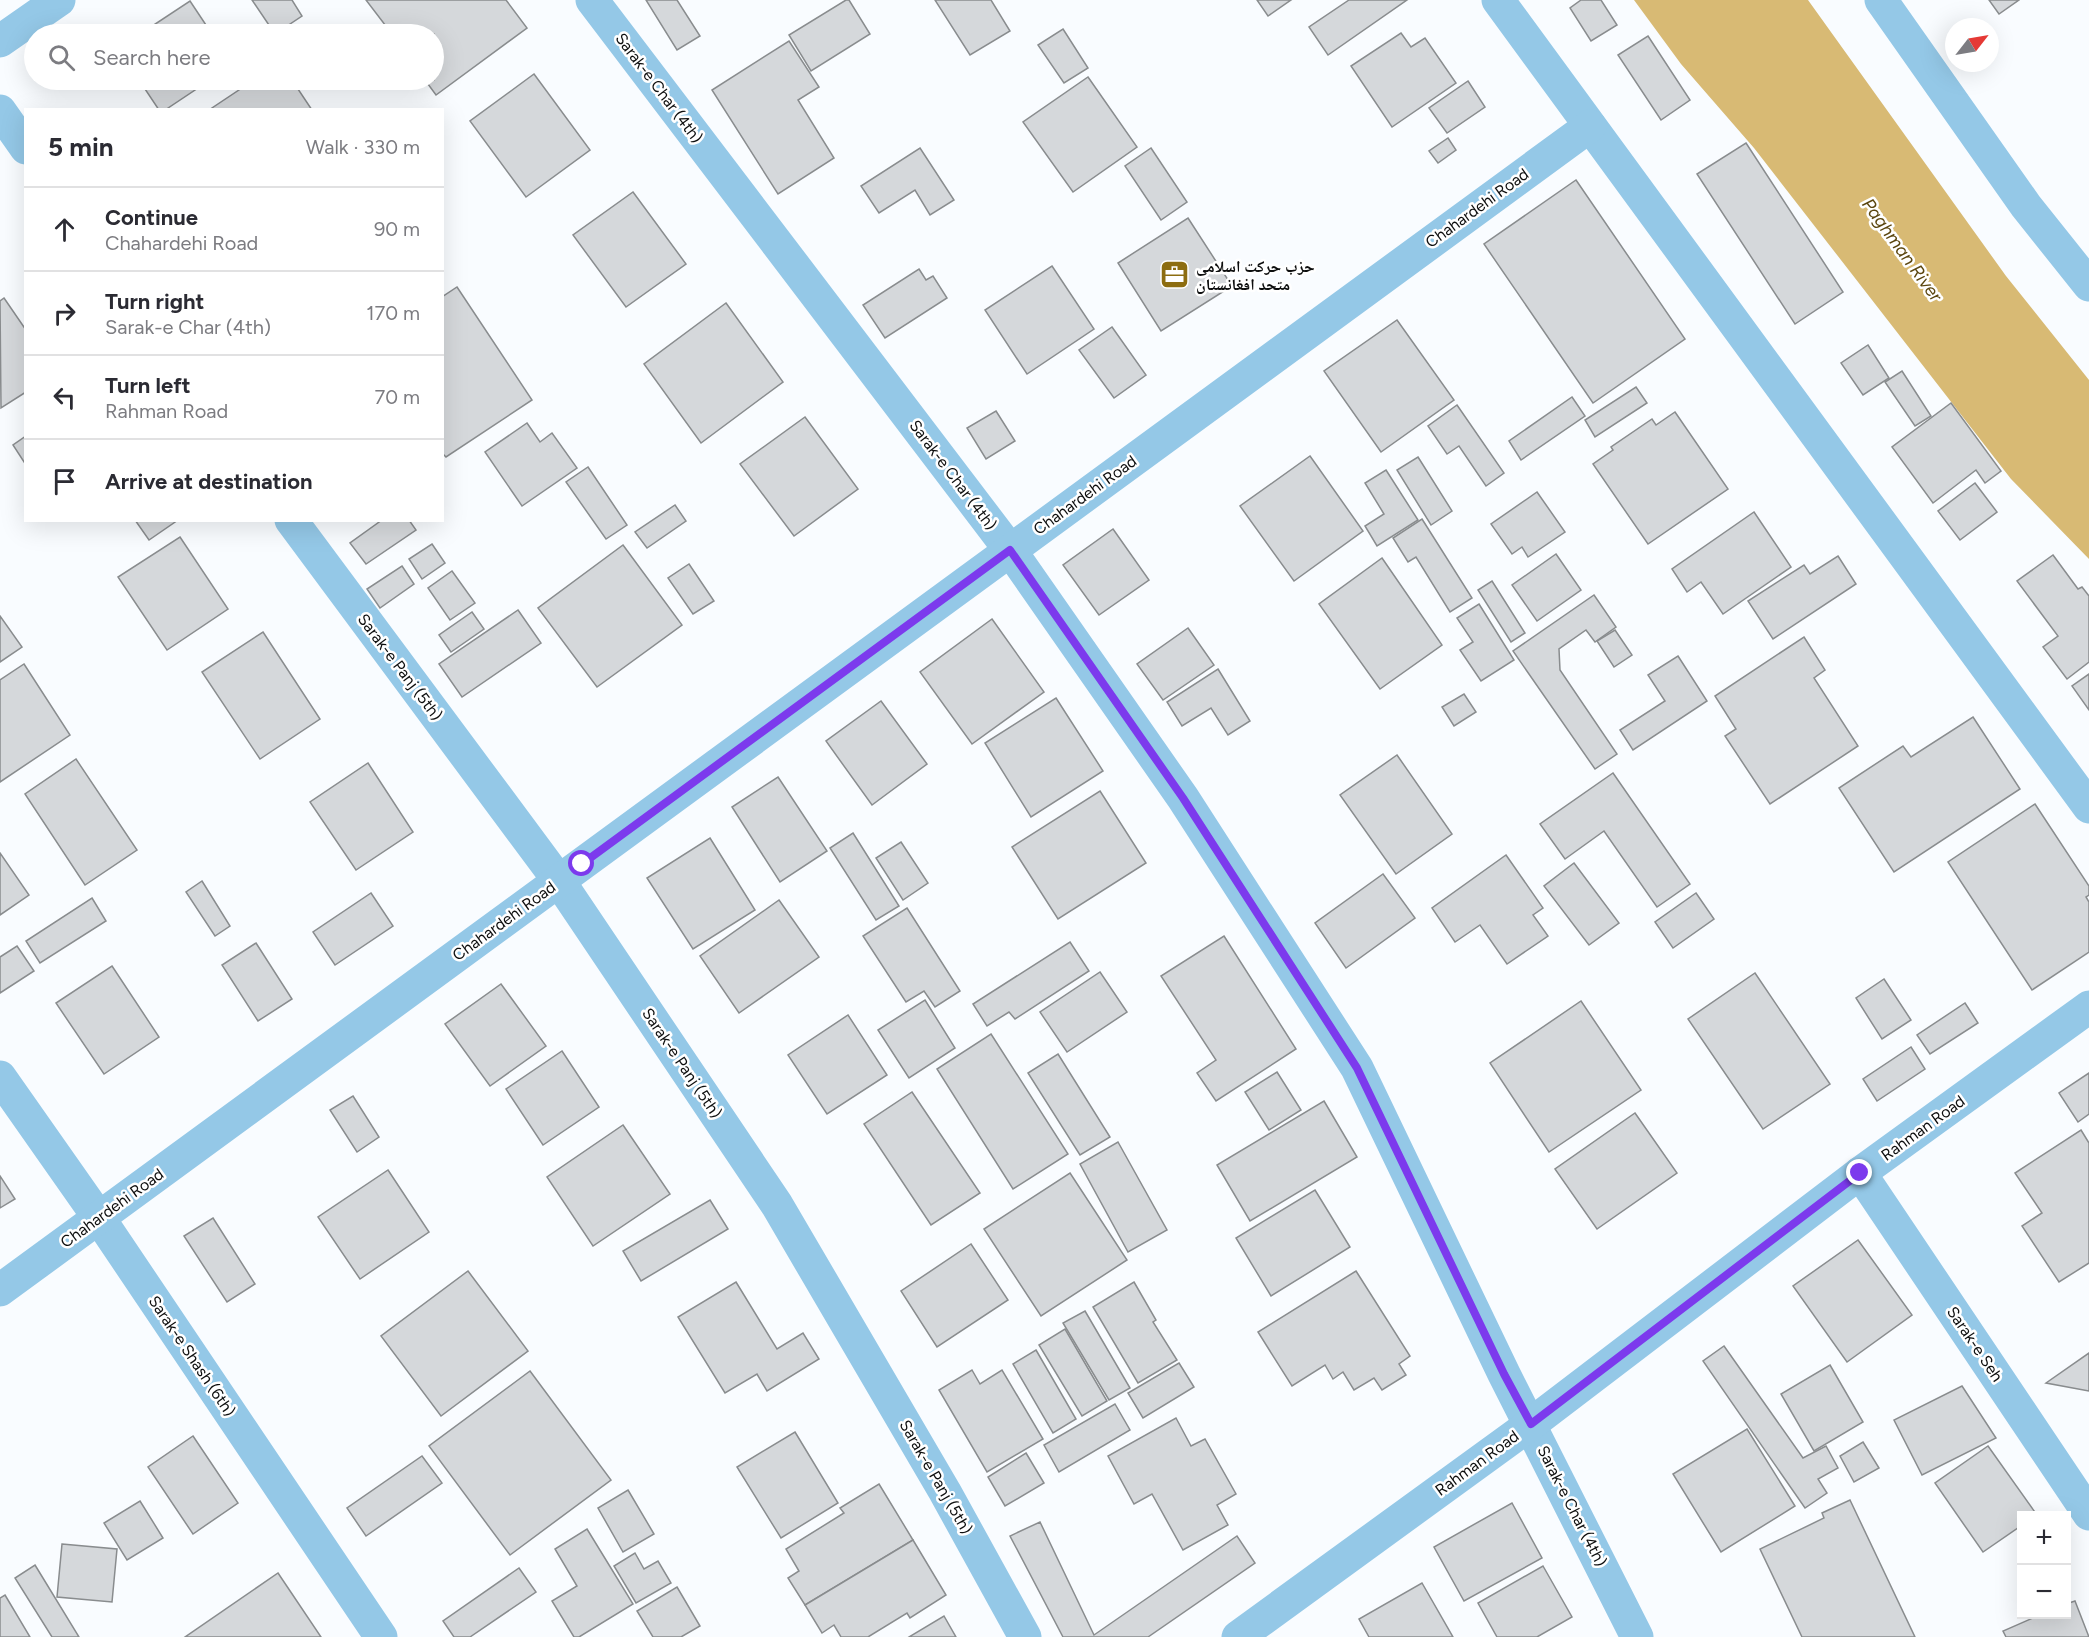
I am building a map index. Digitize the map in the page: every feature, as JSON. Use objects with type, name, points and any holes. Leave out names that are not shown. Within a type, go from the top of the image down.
[{"type":"street","points":[[24,24],[59,0]]},
{"type":"street","name":"Sarak-e Char (4th)","points":[[592,0],[1010,550],[1183,798],[1357,1068],[1504,1374],[1637,1637]]},
{"type":"street","points":[[1498,0],[2089,807]]},
{"type":"street","points":[[1881,0],[2026,206],[2089,285]]},
{"type":"street","points":[[0,41],[24,24]]},
{"type":"street","points":[[0,111],[24,145]]},
{"type":"street","name":"Chahardehi Road","points":[[0,1290],[1590,126]]},
{"type":"street","name":"Sarak-e Panj (5th)","points":[[292,522],[559,881],[777,1205],[945,1492],[1025,1637]]},
{"type":"street","name":"Rahman Road","points":[[1238,1637],[1531,1424],[1860,1173],[2089,1007]]},
{"type":"street","name":"Sarak-e Shash (6th)","points":[[0,1077],[99,1218],[381,1637]]},
{"type":"street","name":"Sarak-e Seh","points":[[1860,1173],[2089,1514]]},
{"type":"water","name":"Paghman River","points":[[1634,0],[1808,0],[2006,276],[2089,380],[2089,559],[2011,479],[1754,148],[1681,64]]},
{"type":"building","points":[[252,0],[292,0],[302,16],[290,24],[268,24]]},
{"type":"building","points":[[366,0],[506,0],[527,28],[444,89],[444,24],[384,24]]},
{"type":"building","points":[[646,0],[677,0],[700,36],[677,50]]},
{"type":"building","points":[[849,0],[870,34],[811,71],[789,35]]},
{"type":"building","points":[[935,0],[991,0],[1010,31],[970,55]]},
{"type":"building","points":[[1257,0],[1291,0],[1268,16]]},
{"type":"building","points":[[1349,0],[1407,0],[1328,55],[1309,27]]},
{"type":"building","points":[[1581,0],[1601,0],[1617,25],[1591,41],[1570,8]]},
{"type":"building","points":[[1989,0],[2019,0],[1999,14]]},
{"type":"building","points":[[190,1],[205,24],[155,24]]},
{"type":"building","points":[[1063,29],[1088,68],[1064,83],[1038,45]]},
{"type":"building","points":[[1401,33],[1411,47],[1425,38],[1456,83],[1392,127],[1351,66]]},
{"type":"building","points":[[1648,36],[1690,100],[1661,120],[1618,55]]},
{"type":"building","points":[[789,41],[819,87],[798,100],[834,158],[778,194],[712,90]]},
{"type":"building","points":[[534,74],[590,150],[526,197],[470,121]]},
{"type":"building","points":[[1088,77],[1137,147],[1073,192],[1023,122]]},
{"type":"building","points":[[1468,81],[1485,107],[1447,133],[1429,108]]},
{"type":"building","points":[[146,90],[195,90],[168,108],[158,108]]},
{"type":"building","points":[[239,90],[299,90],[311,108],[212,108]]},
{"type":"building","points":[[432,90],[443,90],[436,95]]},
{"type":"building","points":[[1448,138],[1456,150],[1438,163],[1429,151]]},
{"type":"building","points":[[1746,143],[1843,292],[1795,324],[1697,174]]},
{"type":"building","points":[[920,148],[954,200],[930,215],[915,190],[879,213],[861,186]]},
{"type":"building","points":[[1151,148],[1187,202],[1161,220],[1125,166]]},
{"type":"building","points":[[1576,180],[1685,339],[1593,403],[1484,244]]},
{"type":"building","points":[[633,192],[686,264],[626,307],[573,235]]},
{"type":"building","name":"حزب حرکت اسلامی متحد افغانستان","points":[[1188,218],[1232,286],[1161,331],[1118,263]]},
{"type":"building","points":[[1052,266],[1094,329],[1027,374],[985,310]]},
{"type":"building","points":[[919,269],[926,280],[933,276],[947,298],[885,338],[863,305]]},
{"type":"building","points":[[457,287],[532,400],[446,457],[444,455],[444,296]]},
{"type":"building","points":[[4,298],[24,327],[24,393],[1,408],[0,301]]},
{"type":"building","points":[[726,303],[783,382],[701,443],[644,364]]},
{"type":"building","points":[[1397,320],[1454,400],[1381,452],[1324,371]]},
{"type":"building","points":[[1112,327],[1146,375],[1114,398],[1079,350]]},
{"type":"building","points":[[1868,345],[1889,378],[1863,395],[1841,363]]},
{"type":"building","points":[[1902,371],[1931,416],[1915,426],[1885,382]]},
{"type":"building","points":[[1636,387],[1647,403],[1595,437],[1585,420]]},
{"type":"building","points":[[1572,397],[1585,416],[1521,460],[1509,441]]},
{"type":"building","points":[[1951,403],[2001,471],[1985,483],[1976,470],[1933,503],[1892,447]]},
{"type":"building","points":[[1457,405],[1504,473],[1486,486],[1459,446],[1447,454],[1428,426]]},
{"type":"building","points":[[996,411],[1015,441],[986,459],[967,428]]},
{"type":"building","points":[[1675,412],[1728,489],[1648,544],[1593,464],[1613,450],[1611,447],[1652,419],[1656,425]]},
{"type":"building","points":[[805,417],[858,489],[794,536],[740,464]]},
{"type":"building","points":[[527,423],[540,442],[552,433],[577,468],[522,506],[485,452]]},
{"type":"building","points":[[24,437],[24,462],[13,445]]},
{"type":"building","points":[[1310,456],[1363,531],[1294,581],[1240,506]]},
{"type":"building","points":[[1418,457],[1452,511],[1431,525],[1397,470]]},
{"type":"building","points":[[588,467],[627,525],[606,539],[566,482]]},
{"type":"building","points":[[1386,470],[1418,520],[1377,546],[1365,526],[1384,514],[1365,483]]},
{"type":"building","points":[[1975,483],[1997,512],[1960,540],[1938,511]]},
{"type":"building","points":[[1537,492],[1565,532],[1528,557],[1522,547],[1512,554],[1491,524]]},
{"type":"building","points":[[675,505],[686,521],[647,548],[635,532]]},
{"type":"building","points":[[1754,512],[1791,567],[1723,614],[1701,582],[1687,592],[1672,569]]},
{"type":"building","points":[[1422,519],[1472,598],[1450,612],[1416,557],[1408,562],[1393,538]]},
{"type":"building","points":[[136,522],[175,522],[149,540]]},
{"type":"building","points":[[379,522],[410,522],[416,530],[366,564],[350,543]]},
{"type":"building","points":[[1113,529],[1149,580],[1099,615],[1063,565]]},
{"type":"building","points":[[180,537],[228,609],[167,650],[118,577]]},
{"type":"building","points":[[432,544],[445,563],[422,579],[409,559]]},
{"type":"building","points":[[623,545],[682,625],[597,687],[538,608]]},
{"type":"building","points":[[1556,554],[1581,590],[1537,621],[1512,585]]},
{"type":"building","points":[[2053,555],[2078,589],[2082,587],[2089,596],[2089,662],[2067,679],[2043,647],[2058,636],[2017,581]]},
{"type":"building","points":[[1838,556],[1856,584],[1773,639],[1748,601],[1804,565],[1810,574]]},
{"type":"building","points":[[1382,558],[1442,645],[1380,689],[1319,604]]},
{"type":"building","points":[[689,564],[714,601],[693,614],[668,578]]},
{"type":"building","points":[[402,566],[414,584],[380,608],[367,589]]},
{"type":"building","points":[[452,571],[475,603],[450,620],[428,588]]},
{"type":"building","points":[[1492,581],[1525,633],[1511,642],[1478,590]]},
{"type":"building","points":[[1594,595],[1616,627],[1595,642],[1586,630],[1559,649],[1560,670],[1617,754],[1595,769],[1513,651]]},
{"type":"building","points":[[1479,604],[1514,660],[1481,681],[1460,650],[1473,642],[1457,618]]},
{"type":"building","points":[[518,610],[541,643],[462,697],[439,664]]},
{"type":"building","points":[[472,612],[484,629],[451,652],[439,635]]},
{"type":"building","points":[[0,616],[22,647],[0,662]]},
{"type":"building","points":[[992,619],[1044,692],[972,744],[920,672]]},
{"type":"building","points":[[1188,628],[1214,665],[1163,700],[1137,664]]},
{"type":"building","points":[[1615,630],[1632,655],[1614,667],[1597,641]]},
{"type":"building","points":[[263,632],[320,719],[260,759],[202,672]]},
{"type":"building","points":[[1804,637],[1825,670],[1814,678],[1858,746],[1770,804],[1725,736],[1736,729],[1715,696]]},
{"type":"building","points":[[1678,656],[1707,701],[1633,750],[1620,730],[1665,701],[1648,675]]},
{"type":"building","points":[[24,664],[70,735],[0,782],[0,680]]},
{"type":"building","points":[[1218,669],[1250,721],[1228,735],[1211,708],[1182,726],[1167,702]]},
{"type":"building","points":[[2089,674],[2089,710],[2072,686]]},
{"type":"building","points":[[1464,694],[1476,712],[1454,726],[1442,707]]},
{"type":"building","points":[[1056,698],[1103,771],[1031,817],[985,743]]},
{"type":"building","points":[[881,701],[927,764],[872,805],[826,741]]},
{"type":"building","points":[[1973,717],[2020,789],[1894,872],[1839,788],[1903,746],[1911,757]]},
{"type":"building","points":[[1397,755],[1452,834],[1396,874],[1340,795]]},
{"type":"building","points":[[76,759],[137,850],[85,885],[25,794]]},
{"type":"building","points":[[368,763],[413,832],[356,870],[310,802]]},
{"type":"building","points":[[1613,773],[1690,884],[1657,907],[1604,831],[1565,859],[1540,824]]},
{"type":"building","points":[[778,777],[827,851],[780,882],[732,807]]},
{"type":"building","points":[[1100,791],[1146,863],[1058,919],[1012,847]]},
{"type":"building","points":[[2035,804],[2089,886],[2089,895],[2086,897],[2089,902],[2089,952],[2032,990],[1948,862]]},
{"type":"building","points":[[853,833],[899,906],[876,920],[830,848]]},
{"type":"building","points":[[710,838],[755,910],[693,949],[647,878]]},
{"type":"building","points":[[901,842],[928,883],[903,900],[876,858]]},
{"type":"building","points":[[0,853],[29,895],[0,915]]},
{"type":"building","points":[[1506,855],[1543,908],[1533,915],[1548,936],[1507,964],[1480,925],[1455,942],[1432,908]]},
{"type":"building","points":[[1574,863],[1619,923],[1589,945],[1544,886]]},
{"type":"building","points":[[1383,874],[1415,918],[1346,968],[1315,923]]},
{"type":"building","points":[[202,881],[230,926],[215,936],[186,892]]},
{"type":"building","points":[[371,893],[393,926],[335,965],[313,932]]},
{"type":"building","points":[[1696,893],[1714,919],[1673,948],[1655,922]]},
{"type":"building","points":[[92,898],[106,921],[40,963],[26,941]]},
{"type":"building","points":[[779,900],[819,957],[739,1013],[700,956]]},
{"type":"building","points":[[907,908],[960,991],[935,1007],[924,991],[906,1002],[863,936]]},
{"type":"building","points":[[1224,936],[1296,1049],[1216,1101],[1197,1073],[1216,1060],[1161,976]]},
{"type":"building","points":[[1070,942],[1089,971],[1015,1019],[1009,1012],[987,1026],[973,1004]]},
{"type":"building","points":[[256,943],[292,999],[258,1021],[222,965]]},
{"type":"building","points":[[17,946],[34,971],[0,993],[0,957]]},
{"type":"building","points":[[112,966],[159,1037],[104,1074],[56,1003]]},
{"type":"building","points":[[1100,972],[1127,1012],[1067,1052],[1040,1012]]},
{"type":"building","points":[[1755,973],[1830,1084],[1763,1129],[1688,1019]]},
{"type":"building","points":[[1884,979],[1911,1020],[1882,1039],[1856,998]]},
{"type":"building","points":[[501,984],[546,1046],[490,1086],[445,1024]]},
{"type":"building","points":[[925,1000],[955,1048],[909,1078],[878,1030]]},
{"type":"building","points":[[1581,1001],[1641,1090],[1549,1152],[1490,1063]]},
{"type":"building","points":[[1965,1003],[1978,1023],[1930,1054],[1917,1035]]},
{"type":"building","points":[[848,1015],[887,1075],[827,1114],[788,1055]]},
{"type":"building","points":[[991,1034],[1068,1154],[1013,1189],[937,1069]]},
{"type":"building","points":[[1911,1047],[1925,1069],[1877,1101],[1863,1079]]},
{"type":"building","points":[[562,1051],[599,1107],[543,1145],[506,1089]]},
{"type":"building","points":[[1058,1054],[1110,1137],[1080,1155],[1028,1073]]},
{"type":"building","points":[[1277,1072],[1301,1110],[1269,1130],[1245,1092]]},
{"type":"building","points":[[2089,1073],[2089,1114],[2078,1122],[2059,1093]]},
{"type":"building","points":[[912,1092],[980,1193],[931,1225],[864,1124]]},
{"type":"building","points":[[353,1096],[379,1137],[357,1152],[330,1110]]},
{"type":"building","points":[[1324,1101],[1357,1157],[1250,1221],[1217,1165]]},
{"type":"building","points":[[1635,1113],[1677,1173],[1597,1229],[1555,1169]]},
{"type":"building","points":[[623,1125],[670,1194],[593,1246],[547,1177]]},
{"type":"building","points":[[2081,1130],[2089,1143],[2089,1263],[2059,1282],[2022,1226],[2042,1213],[2015,1173]]},
{"type":"building","points":[[1118,1142],[1167,1230],[1128,1252],[1080,1164]]},
{"type":"building","points":[[388,1170],[429,1232],[360,1279],[318,1217]]},
{"type":"building","points":[[1070,1173],[1127,1260],[1041,1316],[984,1229]]},
{"type":"building","points":[[0,1176],[15,1199],[0,1208]]},
{"type":"building","points":[[1315,1190],[1350,1247],[1271,1296],[1236,1238]]},
{"type":"building","points":[[710,1200],[728,1229],[641,1281],[623,1251]]},
{"type":"building","points":[[213,1218],[255,1284],[227,1302],[184,1236]]},
{"type":"building","points":[[1858,1240],[1912,1315],[1847,1362],[1793,1286]]},
{"type":"building","points":[[971,1244],[1008,1300],[937,1347],[901,1291]]},
{"type":"building","points":[[468,1271],[528,1351],[441,1416],[381,1336]]},
{"type":"building","points":[[1356,1271],[1410,1356],[1399,1364],[1406,1375],[1382,1390],[1374,1378],[1354,1390],[1343,1372],[1333,1379],[1325,1365],[1292,1386],[1258,1332]]},
{"type":"building","points":[[736,1282],[777,1349],[803,1333],[819,1359],[767,1391],[757,1374],[725,1393],[678,1317]]},
{"type":"building","points":[[1134,1282],[1156,1320],[1153,1322],[1177,1360],[1138,1383],[1093,1307]]},
{"type":"building","points":[[1085,1311],[1130,1388],[1109,1400],[1063,1323]]},
{"type":"building","points":[[1065,1329],[1107,1401],[1082,1416],[1039,1345]]},
{"type":"building","points":[[1724,1346],[1803,1458],[1826,1446],[1838,1468],[1818,1479],[1827,1493],[1805,1508],[1703,1361]]},
{"type":"building","points":[[1036,1350],[1076,1419],[1053,1433],[1013,1364]]},
{"type":"building","points":[[2089,1353],[2089,1391],[2046,1383]]},
{"type":"building","points":[[1179,1363],[1194,1387],[1143,1418],[1128,1393]]},
{"type":"building","points":[[1830,1365],[1863,1422],[1814,1451],[1781,1394]]},
{"type":"building","points":[[972,1370],[980,1384],[1002,1370],[1043,1439],[987,1472],[939,1390]]},
{"type":"building","points":[[530,1371],[611,1480],[510,1555],[429,1446]]},
{"type":"building","points":[[1962,1386],[1996,1438],[1922,1475],[1894,1420]]},
{"type":"building","points":[[1115,1404],[1130,1430],[1059,1472],[1044,1445]]},
{"type":"building","points":[[1176,1418],[1191,1446],[1205,1439],[1236,1494],[1217,1505],[1228,1525],[1183,1550],[1152,1494],[1134,1504],[1108,1456]]},
{"type":"building","points":[[1747,1429],[1795,1506],[1721,1552],[1673,1474]]},
{"type":"building","points":[[795,1432],[838,1503],[781,1538],[737,1467]]},
{"type":"building","points":[[193,1436],[238,1503],[193,1534],[148,1467]]},
{"type":"building","points":[[1863,1442],[1879,1468],[1854,1482],[1840,1456]]},
{"type":"building","points":[[1988,1446],[2034,1511],[2017,1511],[2017,1528],[1983,1552],[1935,1483]]},
{"type":"building","points":[[1026,1453],[1044,1483],[1005,1506],[988,1477]]},
{"type":"building","points":[[422,1456],[442,1483],[366,1536],[347,1508]]},
{"type":"building","points":[[879,1484],[913,1540],[805,1605],[788,1578],[799,1571],[786,1549],[844,1513],[840,1508]]},
{"type":"building","points":[[628,1490],[654,1534],[623,1552],[598,1508]]},
{"type":"building","points":[[1850,1500],[1915,1637],[1802,1637],[1760,1549],[1824,1518],[1822,1513]]},
{"type":"building","points":[[140,1501],[163,1538],[127,1560],[104,1523]]},
{"type":"building","points":[[1512,1503],[1542,1558],[1464,1601],[1434,1547]]},
{"type":"building","points":[[1040,1522],[1094,1635],[1237,1536],[1255,1563],[1148,1637],[1063,1637],[1010,1536]]},
{"type":"building","points":[[587,1529],[633,1604],[579,1637],[574,1637],[552,1601],[577,1586],[555,1549]]},
{"type":"building","points":[[913,1540],[946,1595],[910,1618],[907,1613],[868,1637],[841,1637],[834,1625],[822,1633],[805,1605]]},
{"type":"building","points":[[62,1544],[117,1549],[112,1602],[57,1597]]},
{"type":"building","points":[[635,1553],[644,1569],[658,1561],[671,1583],[636,1603],[614,1566]]},
{"type":"building","points":[[35,1565],[79,1637],[52,1637],[15,1578]]},
{"type":"building","points":[[1543,1566],[1572,1617],[1537,1637],[1497,1637],[1478,1603]]},
{"type":"building","points":[[519,1568],[536,1592],[470,1637],[454,1637],[443,1621]]},
{"type":"building","points":[[278,1573],[321,1637],[185,1637]]},
{"type":"building","points":[[1422,1583],[1453,1637],[1369,1637],[1359,1619]]},
{"type":"building","points":[[677,1587],[700,1626],[681,1637],[653,1637],[637,1611]]},
{"type":"building","points":[[5,1595],[30,1637],[0,1637],[0,1598]]},
{"type":"building","points":[[2075,1601],[2089,1637],[2006,1637],[2003,1631],[2031,1619],[2071,1619],[2071,1602]]},
{"type":"building","points":[[944,1616],[956,1637],[909,1637]]},
{"type":"place","name":"حزب حرکت اسلامی متحد افغانستان","points":[[1175,275]]},
{"type":"route","points":[[582,864],[1010,550],[1183,798],[1357,1068],[1504,1374],[1531,1424],[1860,1173]]}]
